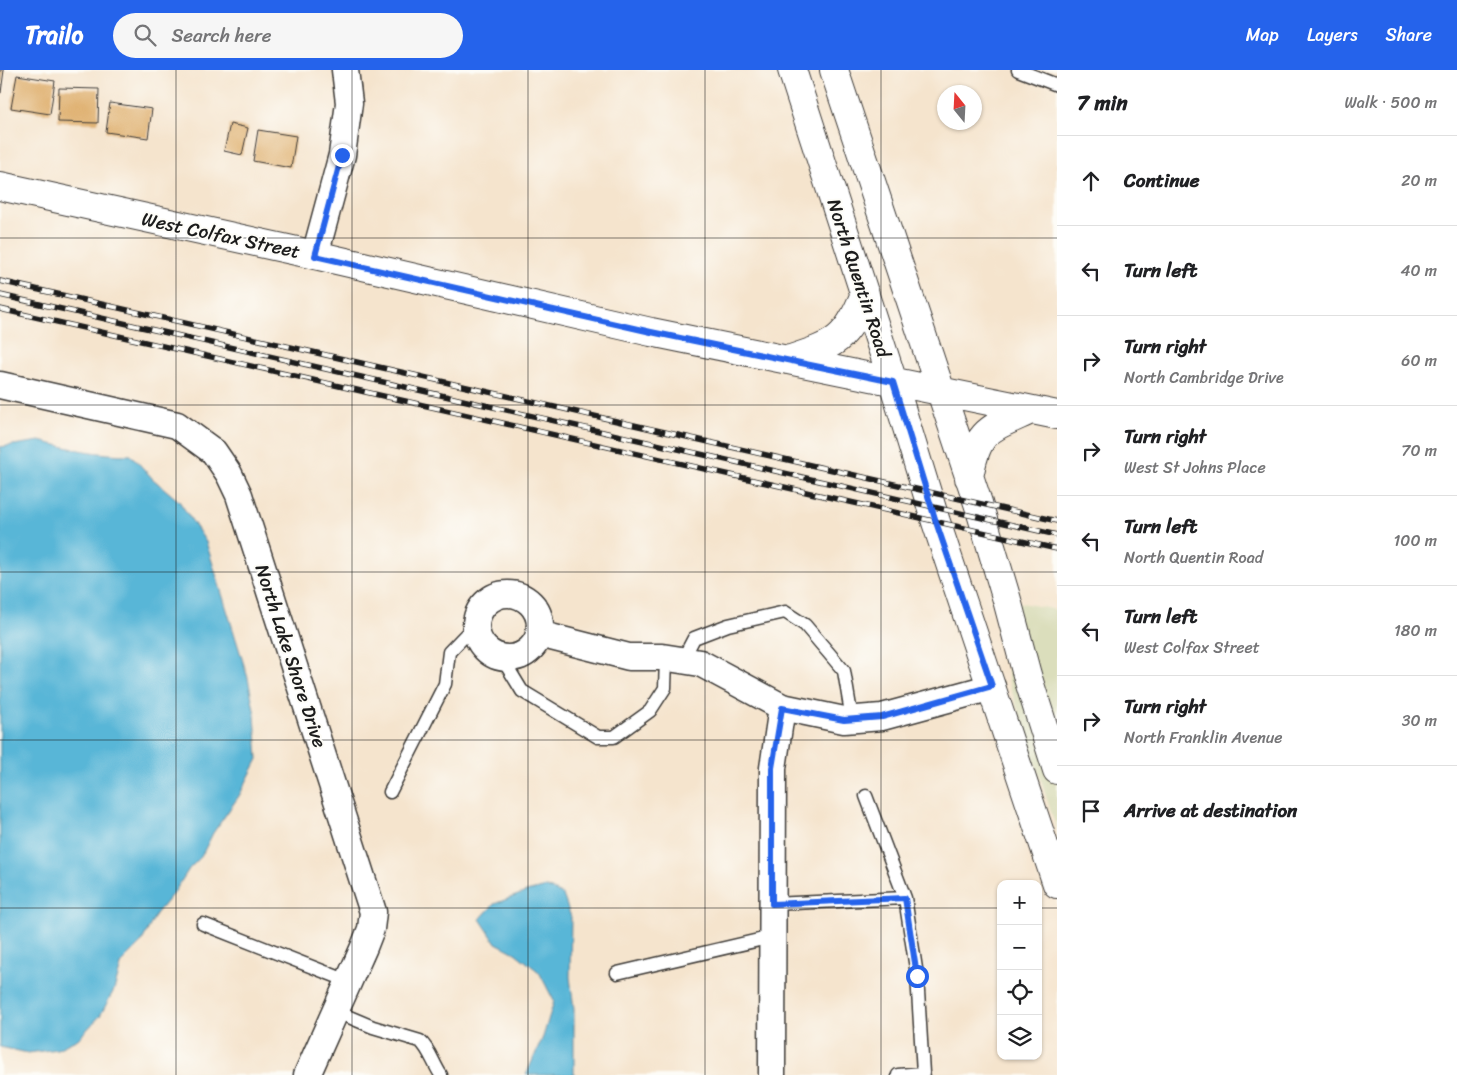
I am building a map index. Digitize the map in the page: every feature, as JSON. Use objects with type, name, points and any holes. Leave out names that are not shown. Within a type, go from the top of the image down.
[{"type":"main road","name":"North Quentin Road","points":[[792,70],[893,382],[936,522],[1057,884]]},
{"type":"main road","points":[[834,70],[969,478],[1057,770]]},
{"type":"main road","name":"West Colfax Street","points":[[0,186],[641,330],[1044,413]]},
{"type":"main road","points":[[788,360],[835,342],[855,318],[864,294]]},
{"type":"main road","points":[[969,478],[972,457],[985,434],[998,425],[1044,413]]},
{"type":"street","points":[[315,256],[342,155],[349,103],[346,70]]},
{"type":"street","name":"North Lake Shore Drive","points":[[0,385],[177,425],[214,452],[229,474],[239,495],[373,912],[371,928],[307,1075]]},
{"type":"street","points":[[498,595],[518,595],[535,608],[540,619],[539,634],[534,646],[525,654],[511,659],[490,654],[479,643],[475,626],[478,611],[490,598],[498,595]]},
{"type":"street","points":[[539,634],[629,657],[674,659],[700,664],[782,708],[844,720],[882,717],[992,686]]},
{"type":"street","points":[[772,1075],[772,768],[782,708]]},
{"type":"lane","points":[[1018,70],[1057,85]]},
{"type":"lane","points":[[502,658],[522,691],[598,737],[614,737],[650,711],[665,688],[674,659],[694,638],[728,625],[785,612],[805,625],[844,671],[852,719]]},
{"type":"lane","points":[[390,792],[445,684],[449,652],[475,626]]},
{"type":"lane","points":[[866,796],[905,898],[917,976],[923,1074],[898,1075]]},
{"type":"lane","points":[[772,904],[905,898]]},
{"type":"lane","points":[[203,924],[348,981]]},
{"type":"lane","points":[[617,973],[772,937]]},
{"type":"lane","points":[[335,1011],[373,1027],[420,1041],[424,1044],[441,1075]]},
{"type":"shaded area","points":[[1007,600],[1057,610],[1057,830],[1008,680]]},
{"type":"water","points":[[40,441],[85,451],[131,455],[153,479],[179,501],[206,542],[248,678],[255,715],[258,759],[239,796],[213,833],[201,857],[189,869],[175,891],[156,914],[141,943],[122,962],[114,990],[100,1016],[78,1039],[57,1049],[28,1053],[0,1047],[0,447]]},
{"type":"water","points":[[547,887],[563,895],[571,917],[570,977],[574,1009],[574,1075],[526,1075],[543,1037],[554,1001],[539,972],[515,953],[496,943],[480,919],[494,904],[526,892]]},
{"type":"building","points":[[0,70],[4,70],[1,93],[0,93]]},
{"type":"building","points":[[17,75],[55,81],[50,114],[11,108]]},
{"type":"building","points":[[59,88],[99,89],[98,123],[58,122]]},
{"type":"building","points":[[110,103],[152,109],[148,138],[106,132]]},
{"type":"building","points":[[230,124],[248,128],[242,155],[224,151]]},
{"type":"building","points":[[258,130],[296,136],[291,168],[253,161]]},
{"type":"railway","points":[[0,281],[1057,521]]},
{"type":"railway","points":[[0,295],[1057,535]]},
{"type":"railway","points":[[0,309],[1057,549]]},
{"type":"route","points":[[342,155],[315,256],[651,332],[893,382],[936,522],[992,686],[882,717],[844,720],[782,708],[772,768],[772,904],[905,898],[917,976]]}]
